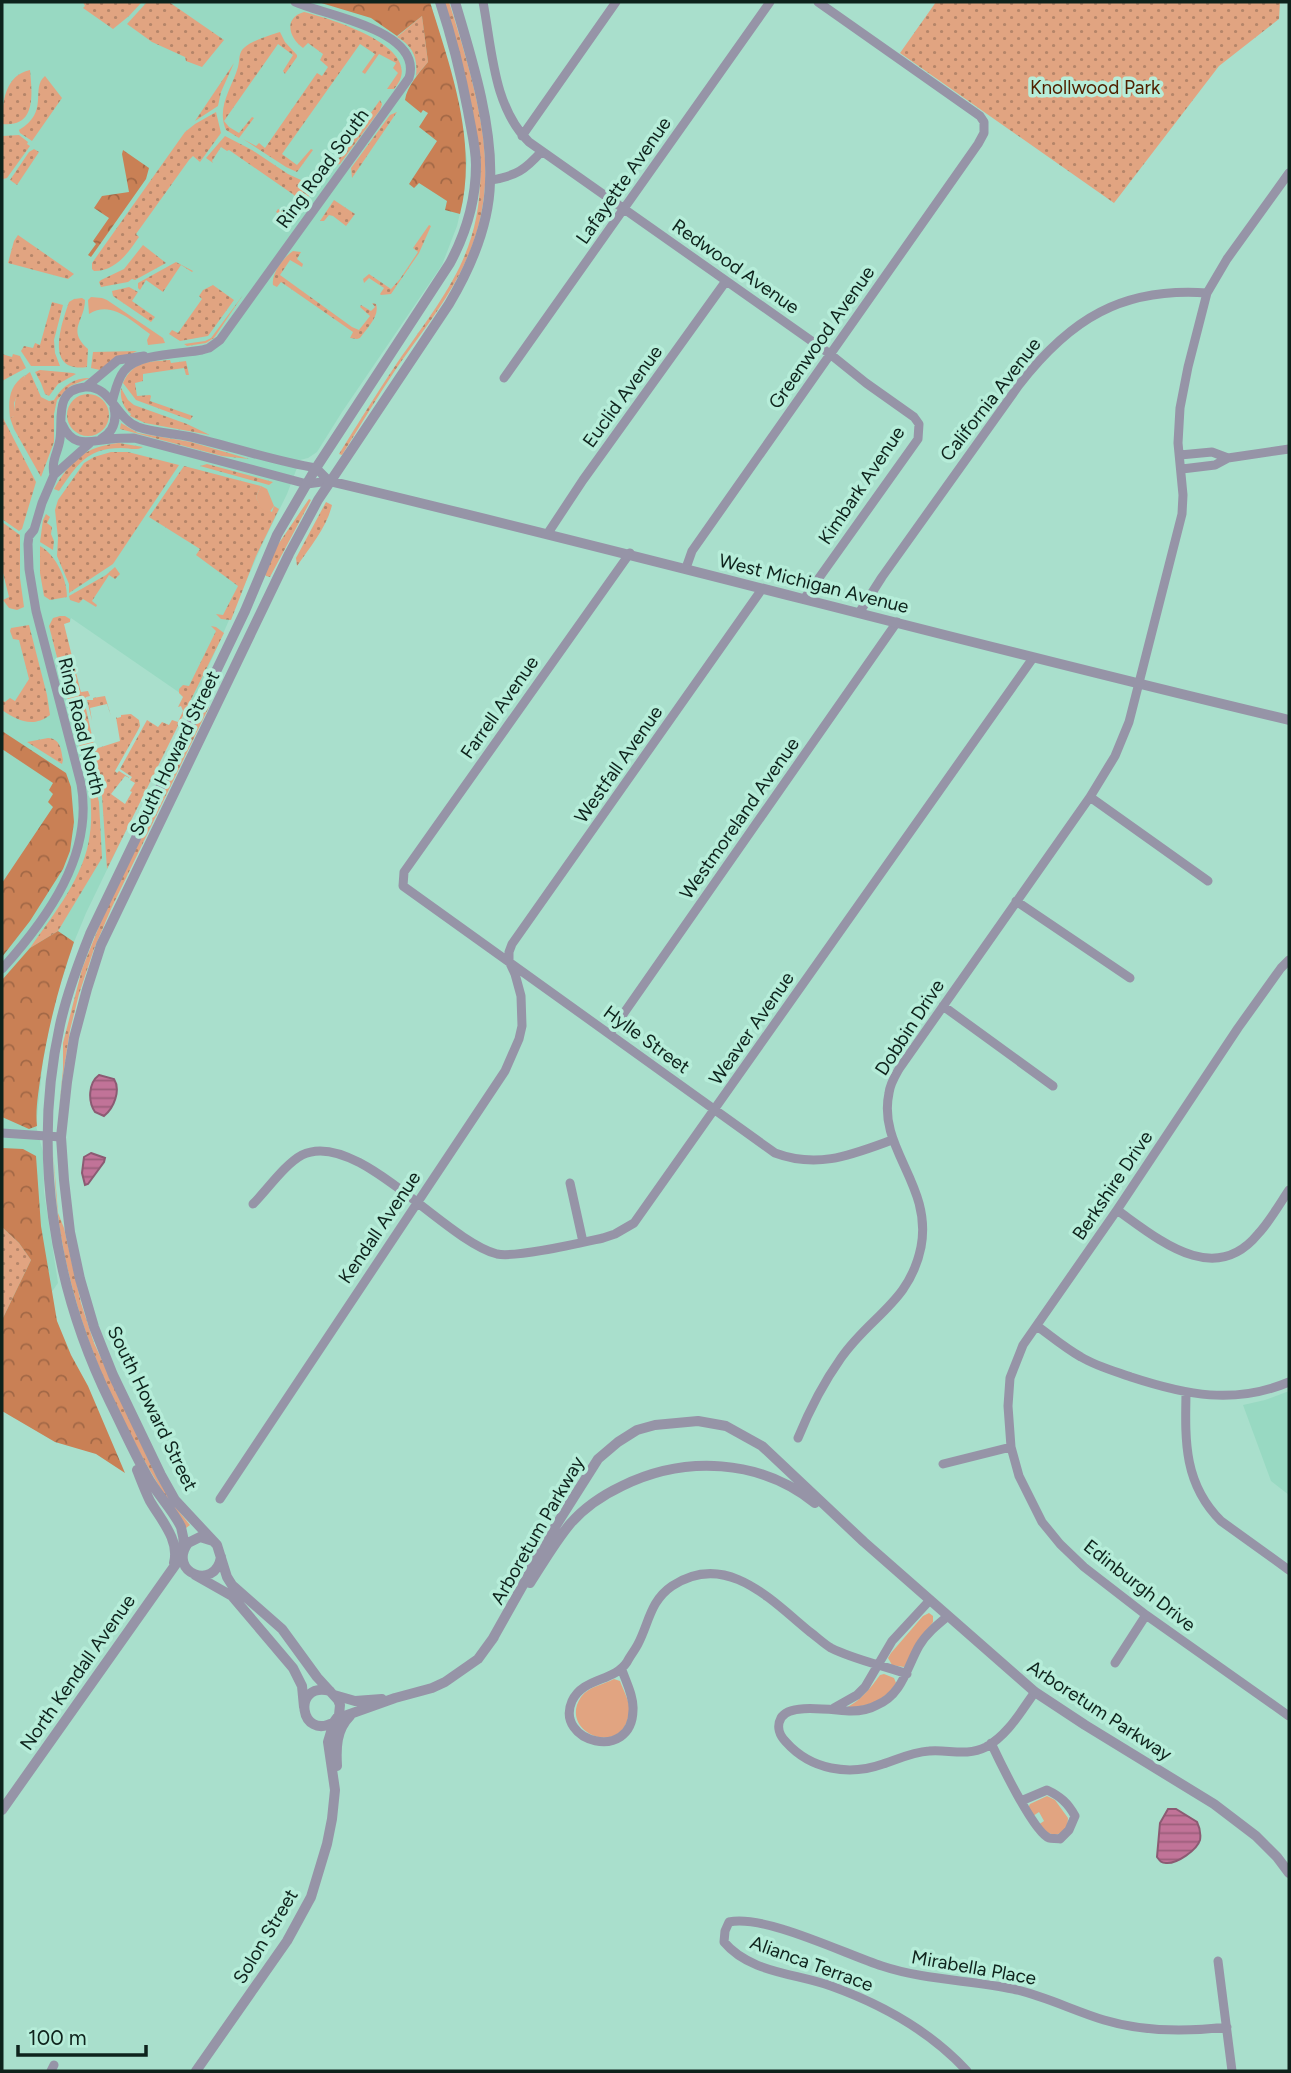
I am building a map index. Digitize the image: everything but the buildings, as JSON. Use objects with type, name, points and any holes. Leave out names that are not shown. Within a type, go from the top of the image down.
[{"type":"street","name":"Ring Road South","points":[[86,387],[111,365],[128,357],[202,350],[220,340],[409,78],[411,66],[406,52],[386,37],[358,22],[295,2]]},
{"type":"street","name":"South Howard Street","points":[[183,1551],[180,1525],[145,1473],[108,1399],[77,1324],[65,1284],[54,1232],[49,1187],[48,1137],[52,1069],[71,984],[105,899],[229,644],[277,535],[316,468],[450,263],[462,238],[470,214],[475,177],[474,146],[460,70],[440,2]]},
{"type":"street","name":"South Howard Street","points":[[213,1541],[175,1500],[161,1475],[113,1375],[94,1327],[70,1232],[64,1180],[61,1138],[67,1082],[74,1038],[101,945],[289,554],[330,481],[449,304],[465,277],[477,247],[491,180],[484,118],[455,2]]},
{"type":"street","points":[[483,2],[500,92],[510,116],[523,136],[616,2]]},
{"type":"street","name":"Lafayette Avenue","points":[[504,378],[770,2]]},
{"type":"street","name":"Greenwood Avenue","points":[[686,568],[692,551],[978,144],[985,128],[980,116],[818,2]]},
{"type":"street","name":"Redwood Avenue","points":[[523,136],[830,354],[914,417],[919,424]]},
{"type":"street","points":[[491,180],[519,173],[542,151]]},
{"type":"street","name":"Dobbin Drive","points":[[798,1438],[841,1357],[904,1291],[920,1250],[923,1217],[917,1193],[892,1140],[888,1115],[890,1088],[899,1069],[1090,797],[1123,740],[1180,523],[1183,505],[1178,443],[1180,408],[1208,293],[1227,259],[1289,173]]},
{"type":"street","name":"Euclid Avenue","points":[[548,533],[726,281]]},
{"type":"street","name":"California Avenue","points":[[859,613],[1004,404],[1036,363],[1055,344],[1087,318],[1125,300],[1159,294],[1208,293]]},
{"type":"street","name":"Ring Road South","points":[[93,442],[106,436],[112,429],[116,419],[113,405],[116,388],[127,368],[148,357]]},
{"type":"street","name":"West Michigan Avenue","points":[[86,387],[101,391],[128,422],[141,428],[182,435],[316,468],[330,481]]},
{"type":"street","name":"Ring Road North","points":[[54,475],[52,464],[59,444],[61,411],[66,397],[86,387]]},
{"type":"street","points":[[61,422],[72,439],[93,442]]},
{"type":"street","name":"Kimbark Avenue","points":[[804,599],[912,447],[920,432],[919,424]]},
{"type":"street","name":"West Michigan Avenue","points":[[93,442],[134,438],[307,484],[330,481],[630,553],[1032,658],[1289,720]]},
{"type":"street","name":"Ring Road North","points":[[2,968],[45,915],[69,875],[82,830],[84,810],[81,785],[39,624],[29,569],[29,536],[34,530],[41,503],[54,475],[93,442]]},
{"type":"street","points":[[1182,469],[1214,466],[1228,458],[1289,449]]},
{"type":"street","points":[[1180,455],[1212,452],[1228,458]]},
{"type":"street","name":"Farrell Avenue","points":[[402,883],[404,872],[630,553]]},
{"type":"street","points":[[257,580],[273,587]]},
{"type":"street","name":"Westfall Avenue","points":[[509,961],[512,944],[762,589]]},
{"type":"street","name":"Westmoreland Avenue","points":[[610,1033],[897,622]]},
{"type":"street","name":"Weaver Avenue","points":[[253,1204],[302,1155],[329,1151],[348,1156],[417,1201],[464,1239],[495,1253],[512,1254],[583,1242],[615,1234],[634,1223],[1032,658]]},
{"type":"street","points":[[1090,797],[1208,881]]},
{"type":"street","name":"Hylle Street","points":[[402,883],[412,894],[775,1153],[798,1160],[813,1161],[843,1157],[892,1140]]},
{"type":"street","points":[[1016,901],[1130,978]]},
{"type":"street","name":"Berkshire Drive","points":[[1011,1447],[1007,1406],[1010,1378],[1023,1346],[1238,1028],[1289,960]]},
{"type":"street","name":"Kendall Avenue","points":[[220,1499],[514,1054],[519,1039],[522,1012],[518,983],[509,961]]},
{"type":"street","points":[[943,1006],[1053,1086]]},
{"type":"street","points":[[2,1133],[61,1138]]},
{"type":"street","points":[[570,1182],[583,1242]]},
{"type":"street","points":[[1117,1210],[1177,1251],[1201,1258],[1212,1258],[1236,1252],[1257,1236],[1289,1190]]},
{"type":"street","points":[[1037,1326],[1083,1359],[1186,1394],[1237,1396],[1270,1390],[1289,1382]]},
{"type":"street","points":[[1186,1394],[1186,1454],[1195,1483],[1213,1513],[1289,1570]]},
{"type":"street","points":[[108,1399],[148,1496],[173,1541],[176,1554],[172,1568]]},
{"type":"street","name":"Arboretum Parkway","points":[[492,1640],[536,1557],[598,1459],[637,1430],[698,1421],[726,1426],[762,1446],[864,1542],[1035,1692],[1214,1804],[1256,1836],[1289,1873]]},
{"type":"street","points":[[943,1464],[1011,1447]]},
{"type":"street","name":"Edinburgh Drive","points":[[1011,1447],[1019,1476],[1042,1522],[1060,1544],[1084,1567],[1146,1615],[1289,1716]]},
{"type":"street","name":"Arboretum Parkway","points":[[335,1721],[395,1698],[432,1688],[454,1677],[478,1659],[571,1523],[610,1492],[658,1471],[687,1466],[714,1466],[742,1469],[772,1477],[800,1492],[864,1542]]},
{"type":"street","points":[[332,1693],[282,1629],[232,1584],[227,1577],[220,1551],[213,1541],[200,1537],[194,1539],[183,1551],[185,1567],[232,1596],[293,1668],[302,1685],[304,1707],[311,1723],[323,1726],[335,1721]]},
{"type":"street","name":"North Kendall Avenue","points":[[2,1810],[183,1551]]},
{"type":"street","points":[[195,1575],[213,1572],[221,1557]]},
{"type":"street","points":[[622,1670],[634,1707],[632,1723],[620,1738],[606,1743],[590,1741],[577,1731],[570,1716],[571,1703],[579,1690],[591,1682],[622,1670],[638,1644],[653,1605],[671,1586],[698,1574],[727,1575],[751,1584],[830,1647],[907,1674]]},
{"type":"street","points":[[832,1708],[857,1695],[901,1629],[930,1600]]},
{"type":"street","points":[[1115,1663],[1146,1615]]},
{"type":"street","points":[[948,1616],[927,1634],[907,1674],[887,1700],[877,1706],[853,1711],[832,1708],[792,1710],[784,1713],[779,1720],[781,1736],[794,1751],[810,1761],[852,1772],[930,1750],[949,1753],[984,1748],[1009,1727],[1035,1692]]},
{"type":"street","points":[[304,1707],[305,1701],[313,1692],[318,1690],[332,1693]]},
{"type":"street","name":"Arboretum Parkway","points":[[332,1693],[355,1701],[395,1698]]},
{"type":"street","name":"Solon Street","points":[[196,2071],[287,1941],[311,1897],[327,1844],[335,1790],[328,1742],[339,1715],[340,1705],[332,1693]]},
{"type":"street","points":[[335,1790],[338,1779],[336,1752],[339,1732],[355,1713]]},
{"type":"street","points":[[990,1743],[1021,1801],[1040,1832],[1048,1838],[1060,1839],[1069,1830],[1074,1816],[1058,1795],[1047,1790],[1021,1801]]},
{"type":"street","name":"Mirabella Place","points":[[724,1931],[729,1922],[740,1919],[760,1923],[883,1967],[1016,1990],[1134,2027],[1166,2031],[1227,2027]]},
{"type":"street","name":"Alianca Terrace","points":[[724,1931],[724,1942],[732,1952],[767,1969],[828,1985],[880,2008],[925,2035],[967,2071]]},
{"type":"street","points":[[1218,1961],[1232,2071]]},
{"type":"shaded area","points":[[2,2],[430,2],[455,87],[467,160],[457,226],[442,265],[317,452],[300,460],[193,702],[71,618],[70,622],[51,634],[82,756],[108,801],[132,818],[74,942],[53,1007],[43,1061],[36,1126],[43,1152],[44,1192],[58,1283],[2,1363]]},
{"type":"shaded area","points":[[99,1075],[114,1079],[117,1088],[113,1104],[104,1116],[95,1112],[90,1098],[91,1088]]},
{"type":"shaded area","points":[[91,1153],[105,1158],[85,1185],[82,1173],[84,1157]]},
{"type":"shaded area","points":[[1289,1391],[1289,1495],[1271,1481],[1243,1405]]},
{"type":"shaded area","points":[[1168,1809],[1176,1809],[1197,1822],[1200,1840],[1191,1852],[1181,1859],[1166,1863],[1157,1857],[1160,1823]]},
{"type":"green space","points":[[83,2],[142,2],[113,29],[83,8]]},
{"type":"green space","points":[[147,2],[169,2],[224,40],[202,67],[186,61],[185,57],[152,42],[127,24]]},
{"type":"green space","points":[[318,2],[430,2],[460,106],[464,133],[465,187],[460,214],[445,210],[447,201],[419,183],[414,188],[409,184],[437,141],[419,127],[428,113],[423,110],[421,113],[405,100],[417,75],[428,62],[422,16],[397,36],[371,18]]},
{"type":"green space","points":[[444,2],[449,2],[480,116],[485,163],[481,213],[475,238],[454,283],[342,455],[339,454],[460,267],[476,217],[480,188],[480,154]]},
{"type":"green space","name":"Knollwood Park","points":[[936,2],[1280,2],[1279,19],[1219,66],[1114,203],[900,53]]},
{"type":"green space","points":[[304,12],[335,21],[373,38],[388,48],[399,61],[402,74],[394,89],[387,89],[398,73],[393,68],[396,63],[379,54],[365,74],[362,72],[375,54],[360,44],[282,154],[297,165],[313,150],[297,172],[243,139],[256,146],[259,143],[265,148],[317,73],[322,76],[328,67],[320,60],[323,54],[308,43],[303,48],[294,39],[291,23],[297,15]]},
{"type":"green space","points":[[422,16],[428,62],[416,76],[413,53],[407,44],[397,37]]},
{"type":"green space","points":[[280,32],[297,57],[285,74],[283,71],[293,55],[278,44],[224,121],[239,133],[252,117],[254,118],[239,138],[226,130],[223,122],[223,113],[240,54],[253,42]]},
{"type":"green space","points":[[234,63],[218,106],[195,121]]},
{"type":"green space","points":[[30,70],[31,98],[27,115],[13,124],[2,124],[4,99],[10,84],[22,73]]},
{"type":"green space","points":[[45,76],[62,98],[32,141],[19,130],[34,116],[39,87]]},
{"type":"green space","points":[[380,100],[380,110],[340,164],[334,165]]},
{"type":"green space","points":[[216,112],[221,133],[200,162],[193,156],[189,160],[136,234],[139,237],[126,255],[109,268],[94,271],[92,263],[185,132]]},
{"type":"green space","points":[[397,112],[352,178],[351,168],[390,115]]},
{"type":"green space","points":[[19,135],[30,146],[7,178],[3,179],[2,136]]},
{"type":"green space","points":[[225,136],[288,174],[314,186],[291,221],[276,212],[278,209],[290,215],[300,202],[294,195],[229,150],[221,147],[213,163],[206,158]]},
{"type":"green space","points":[[34,149],[39,152],[17,185],[10,180],[29,152]]},
{"type":"green space","points":[[123,150],[149,168],[146,179],[91,257],[88,255],[96,244],[93,241],[109,218],[94,208],[102,196],[129,192]]},
{"type":"green space","points":[[334,200],[355,214],[346,226],[329,215],[324,221],[320,221]]},
{"type":"green space","points":[[429,225],[431,226],[419,253],[391,294],[381,295],[384,288],[369,278],[364,283],[363,279],[369,274],[391,289],[418,252],[413,248]]},
{"type":"green space","points":[[18,235],[74,274],[68,279],[8,263]]},
{"type":"green space","points":[[143,245],[166,263],[135,280],[101,287],[101,280],[124,269]]},
{"type":"green space","points":[[293,251],[301,252],[297,259],[303,264],[302,267],[290,260],[280,275],[352,327],[359,330],[370,316],[361,305],[371,311],[375,307],[372,303],[376,304],[375,317],[360,338],[350,338],[353,332],[281,282],[277,287],[273,285],[279,266]]},
{"type":"green space","points":[[176,262],[193,271],[181,265],[163,292],[146,280],[140,290],[138,288],[138,283]]},
{"type":"green space","points":[[213,285],[234,300],[208,336],[180,341],[169,334],[172,330],[178,333],[202,299],[199,296],[203,290]]},
{"type":"green space","points":[[129,287],[138,292],[132,301],[155,317],[151,322],[113,296],[112,291]]},
{"type":"green space","points":[[243,295],[214,338],[206,343],[187,346],[184,344],[211,338]]},
{"type":"green space","points":[[91,297],[107,300],[163,338],[165,343],[148,345],[150,334],[121,314],[106,309],[89,314],[88,300]]},
{"type":"green space","points":[[82,298],[85,300],[84,307],[77,331],[88,349],[87,367],[74,367],[65,363],[60,355],[60,334],[69,302]]},
{"type":"green space","points":[[52,302],[63,305],[54,340],[60,366],[31,366],[21,351],[24,346],[33,348],[35,343],[40,345]]},
{"type":"green space","points":[[137,351],[100,370],[91,368],[93,352]]},
{"type":"green space","points":[[2,354],[20,356],[26,368],[2,381]]},
{"type":"green space","points":[[170,360],[171,363],[186,361],[189,375],[186,375],[184,368],[143,374],[143,381],[135,383],[137,396],[150,395],[150,401],[193,416],[190,420],[136,400],[123,383],[131,370],[142,364]]},
{"type":"green space","points":[[40,370],[76,374],[58,384],[49,396],[45,394],[35,372]]},
{"type":"green space","points":[[30,372],[41,397],[49,401],[54,400],[69,383],[90,378],[70,386],[57,400],[54,442],[41,477],[10,418],[14,416],[20,385]]},
{"type":"green space","points":[[25,375],[14,403],[14,416],[10,418],[11,394]]},
{"type":"green space","points":[[121,388],[134,405],[210,435],[145,423],[130,416],[121,396]]},
{"type":"green space","points":[[88,394],[103,400],[109,415],[103,430],[88,436],[73,430],[67,415],[73,400]]},
{"type":"green space","points":[[2,416],[36,482],[22,529],[19,531],[2,519]]},
{"type":"green space","points":[[121,423],[138,433],[191,442],[249,459],[222,456],[120,429]]},
{"type":"green space","points":[[119,443],[143,447],[109,449],[91,455],[78,466],[59,491],[54,489],[66,470],[80,457],[96,448]]},
{"type":"green space","points":[[111,452],[128,452],[179,465],[113,564],[69,593],[69,584],[57,556],[55,510],[58,500],[84,463]]},
{"type":"green space","points":[[207,464],[273,482],[269,485],[200,466]]},
{"type":"green space","points":[[184,466],[261,486],[256,497],[260,505],[272,512],[274,506],[279,509],[256,556],[231,620],[221,619],[216,614],[223,615],[238,586],[196,555],[200,549],[149,517]]},
{"type":"green space","points":[[261,486],[267,489],[274,506],[269,513],[261,508],[256,497]]},
{"type":"green space","points":[[309,499],[311,500],[270,577],[266,576],[277,546]]},
{"type":"green space","points":[[326,502],[332,505],[326,521],[297,566],[296,558]]},
{"type":"green space","points":[[46,514],[50,517],[47,523],[52,527],[53,550],[40,542]]},
{"type":"green space","points":[[2,522],[20,535],[20,578],[24,607],[17,610],[9,608],[3,600],[9,597],[2,569]]},
{"type":"green space","points":[[40,546],[60,568],[67,597],[50,600],[44,596],[40,573]]},
{"type":"green space","points":[[115,567],[120,574],[115,579],[109,575],[92,601],[96,607],[83,599],[79,603],[70,600],[69,596]]},
{"type":"green space","points":[[60,616],[70,619],[70,622],[64,624],[81,692],[88,691],[90,696],[84,700],[95,749],[120,741],[116,717],[131,714],[139,720],[140,726],[115,771],[130,778],[125,776],[111,794],[125,804],[135,783],[130,780],[132,777],[120,769],[147,720],[158,727],[162,722],[169,725],[172,720],[178,722],[183,711],[181,706],[178,707],[183,697],[179,689],[183,685],[189,686],[216,631],[211,626],[224,633],[107,869],[102,796],[89,784],[49,626],[53,618]]},
{"type":"green space","points":[[29,625],[50,715],[38,721],[26,722],[2,710],[2,700],[5,702],[10,698],[15,701],[29,679],[19,640],[13,639],[10,631],[11,628]]},
{"type":"green space","points":[[105,696],[111,716],[107,704],[90,708],[92,721],[87,700]]},
{"type":"green space","points":[[209,707],[94,949],[70,1030],[58,1119],[63,1043],[82,969],[102,919],[197,722],[202,712]]},
{"type":"green space","points":[[2,731],[66,773],[71,787],[74,822],[70,851],[63,869],[30,921],[2,957],[2,883],[53,807],[48,802],[53,794],[49,790],[53,783],[2,749]]},
{"type":"green space","points":[[48,738],[56,740],[60,746],[62,764],[27,742]]},
{"type":"green space","points":[[90,789],[97,794],[99,802],[102,858],[58,931],[30,948],[67,894],[82,865],[91,828]]},
{"type":"green space","points":[[58,931],[74,942],[47,1040],[36,1113],[37,1126],[29,1129],[2,1117],[2,980],[30,948]]},
{"type":"green space","points":[[2,1148],[23,1149],[36,1156],[41,1226],[57,1321],[125,1473],[96,1454],[55,1442],[2,1411],[2,1320],[31,1260],[19,1243],[2,1227]]},
{"type":"green space","points":[[58,1213],[94,1343],[157,1478],[190,1525],[186,1528],[125,1425],[80,1314],[69,1275]]},
{"type":"green space","points":[[2,1227],[19,1243],[31,1260],[2,1320]]},
{"type":"green space","points":[[929,1613],[933,1616],[933,1622],[904,1667],[892,1665],[888,1658],[891,1653],[923,1616]]},
{"type":"green space","points":[[880,1675],[894,1678],[896,1683],[886,1695],[868,1704],[846,1708],[861,1698]]},
{"type":"green space","points":[[614,1679],[620,1681],[629,1705],[625,1727],[616,1735],[605,1738],[594,1736],[584,1730],[578,1721],[576,1710],[584,1693]]},
{"type":"green space","points":[[1047,1796],[1055,1800],[1068,1818],[1067,1829],[1059,1834],[1049,1833],[1038,1825],[1044,1821],[1039,1812],[1033,1816],[1028,1808],[1030,1804]]}]
